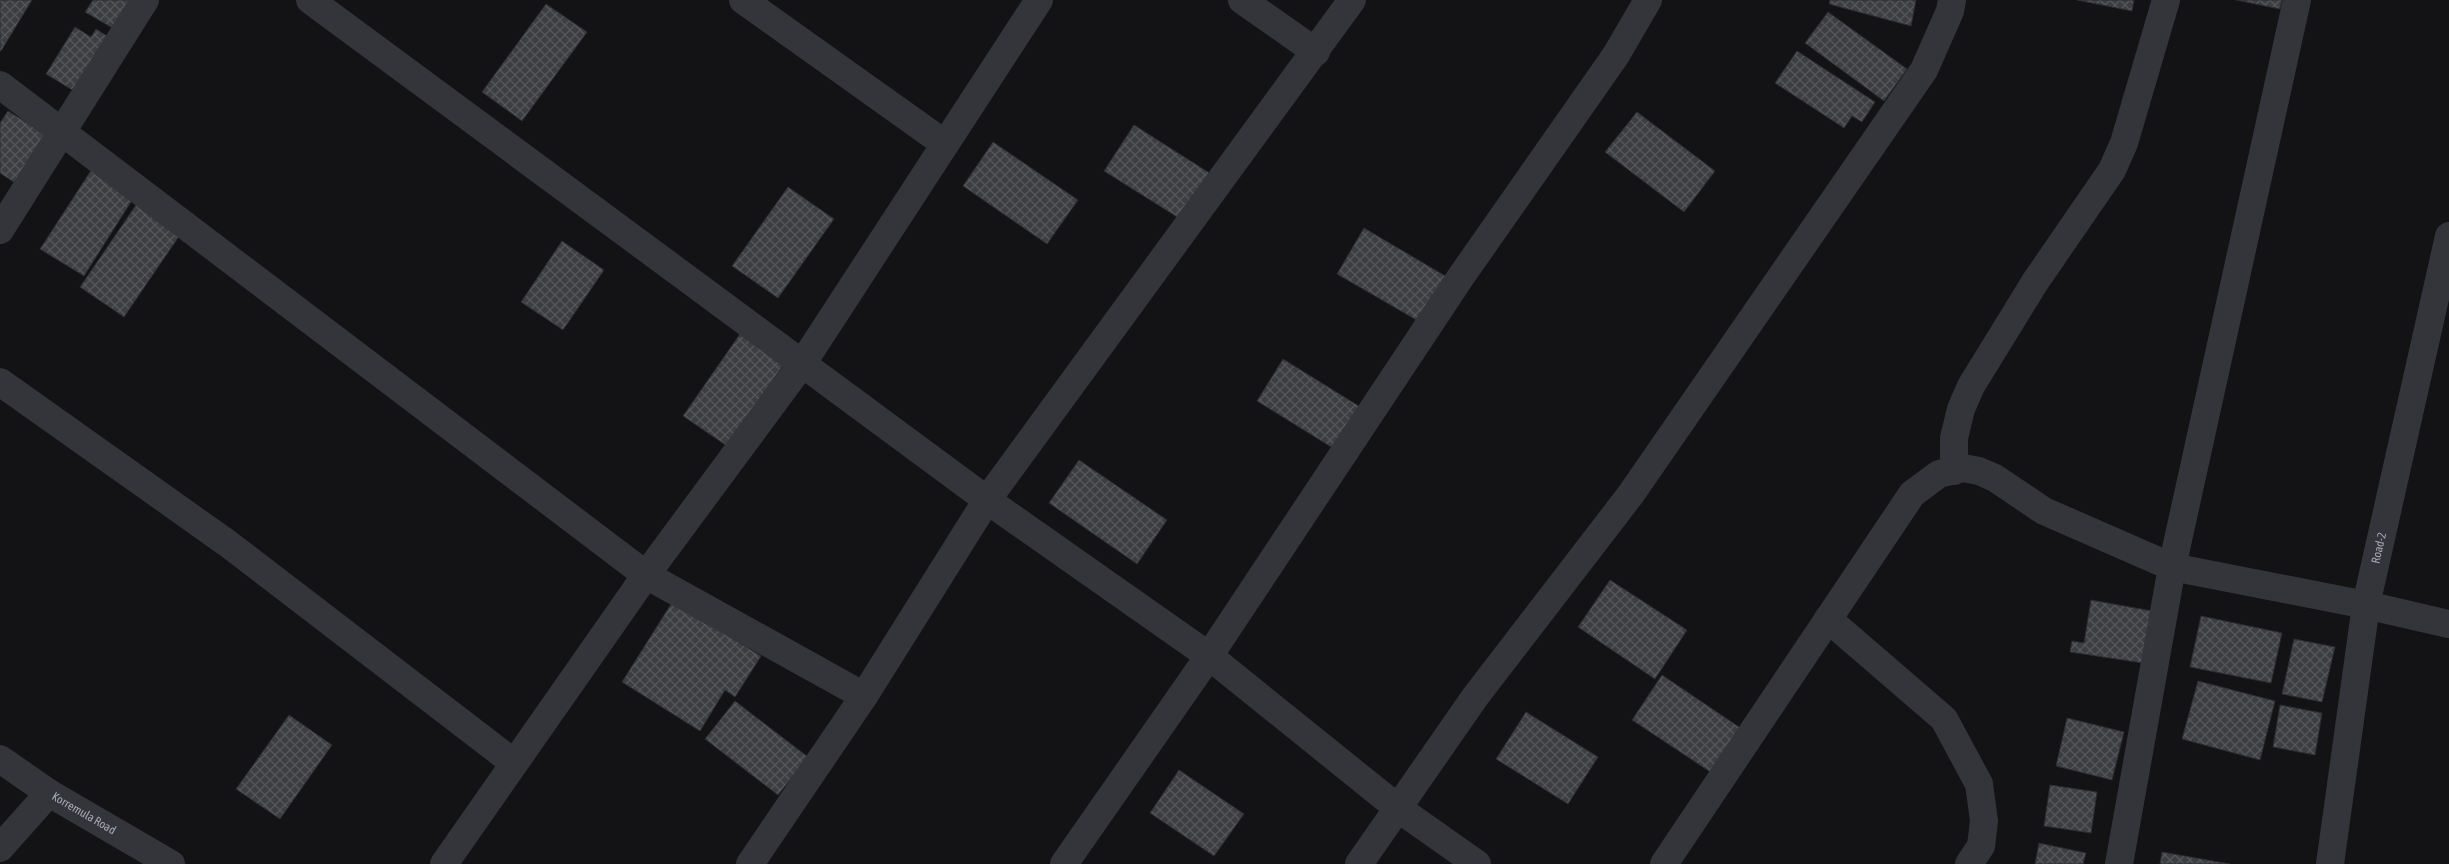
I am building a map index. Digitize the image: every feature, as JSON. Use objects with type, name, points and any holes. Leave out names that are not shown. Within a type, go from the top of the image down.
[{"type":"street","points":[[0,230],[145,0]]},
{"type":"street","points":[[310,0],[987,500],[1209,656],[1399,808],[1477,864]]},
{"type":"street","points":[[743,0],[945,144]]},
{"type":"street","points":[[444,864],[646,575],[802,364],[1039,0]]},
{"type":"street","points":[[1242,0],[1316,52]]},
{"type":"street","points":[[750,864],[864,696],[987,500],[1316,52],[1352,0]]},
{"type":"street","points":[[1064,864],[1209,656],[1460,278],[1616,55],[1648,0]]},
{"type":"street","points":[[1359,864],[1476,697],[1632,494],[1924,70],[1950,11],[1952,0]]},
{"type":"street","points":[[1954,471],[1954,438],[1961,409],[1971,386],[2035,282],[2112,170],[2124,143],[2166,0]]},
{"type":"street","points":[[2120,864],[2172,567],[2297,0]]},
{"type":"street","points":[[0,85],[646,575],[864,696]]},
{"type":"street","name":"Road-2","points":[[2330,864],[2366,604],[2449,236]]},
{"type":"street","points":[[0,382],[227,543],[514,763]]},
{"type":"street","points":[[1664,864],[1912,494],[1939,474],[1963,468],[1979,471],[1994,478],[2044,511],[2172,567],[2366,604],[2449,624]]},
{"type":"street","points":[[1828,619],[1944,720],[1979,784],[1984,821],[1980,846],[1969,864]]},
{"type":"street","name":"Korremula Road","points":[[0,759],[49,794],[171,864]]},
{"type":"street","points":[[0,848],[49,794]]},
{"type":"building","points":[[0,0],[32,0],[1,51],[0,51]]},
{"type":"building","points":[[93,0],[135,0],[116,30],[85,12]]},
{"type":"building","points":[[1830,0],[1916,0],[1911,26],[1829,4]]},
{"type":"building","points":[[2077,0],[2134,0],[2132,11]]},
{"type":"building","points":[[2236,0],[2282,0],[2280,9]]},
{"type":"building","points":[[546,4],[587,32],[522,121],[482,92]]},
{"type":"building","points":[[1828,12],[1907,69],[1884,101],[1805,43]]},
{"type":"building","points":[[75,27],[91,37],[96,29],[113,40],[79,94],[46,74]]},
{"type":"building","points":[[1797,51],[1875,102],[1862,122],[1852,116],[1844,128],[1775,83]]},
{"type":"building","points":[[8,111],[45,134],[15,183],[0,173],[0,123]]},
{"type":"building","points":[[1637,112],[1715,171],[1684,212],[1605,152]]},
{"type":"building","points":[[1134,125],[1211,174],[1182,220],[1104,171]]},
{"type":"building","points":[[993,142],[1078,200],[1047,244],[963,186]]},
{"type":"building","points":[[94,166],[136,194],[84,276],[40,249]]},
{"type":"building","points":[[788,187],[834,219],[778,298],[732,266]]},
{"type":"building","points":[[136,205],[161,223],[184,229],[124,317],[80,287]]},
{"type":"building","points":[[1364,228],[1447,277],[1420,322],[1337,274]]},
{"type":"building","points":[[562,241],[604,270],[563,330],[521,302]]},
{"type":"building","points":[[740,334],[784,364],[727,446],[683,416]]},
{"type":"building","points":[[1283,359],[1362,408],[1336,450],[1257,401]]},
{"type":"building","points":[[1079,460],[1167,520],[1137,564],[1049,503]]},
{"type":"building","points":[[1610,580],[1687,630],[1655,679],[1578,627]]},
{"type":"building","points":[[2091,600],[2152,611],[2143,663],[2070,652],[2072,641],[2084,643]]},
{"type":"building","points":[[673,601],[761,656],[735,697],[725,690],[700,731],[622,682]]},
{"type":"building","points":[[2201,616],[2282,633],[2271,683],[2190,667]]},
{"type":"building","points":[[2294,639],[2335,647],[2322,702],[2282,694]]},
{"type":"building","points":[[1662,675],[1742,729],[1712,773],[1632,720]]},
{"type":"building","points":[[2198,681],[2275,701],[2260,760],[2182,739]]},
{"type":"building","points":[[735,701],[808,757],[778,795],[705,739]]},
{"type":"building","points":[[2280,705],[2322,713],[2315,755],[2273,747]]},
{"type":"building","points":[[1526,712],[1598,757],[1568,804],[1496,759]]},
{"type":"building","points":[[289,715],[332,745],[280,819],[236,789]]},
{"type":"building","points":[[2067,718],[2124,732],[2112,780],[2056,766]]},
{"type":"building","points":[[1179,770],[1244,814],[1214,856],[1150,813]]},
{"type":"building","points":[[2050,785],[2097,792],[2091,833],[2044,826]]},
{"type":"building","points":[[2039,843],[2086,853],[2083,864],[2035,864]]},
{"type":"building","points":[[2162,852],[2230,864],[2160,864]]}]
